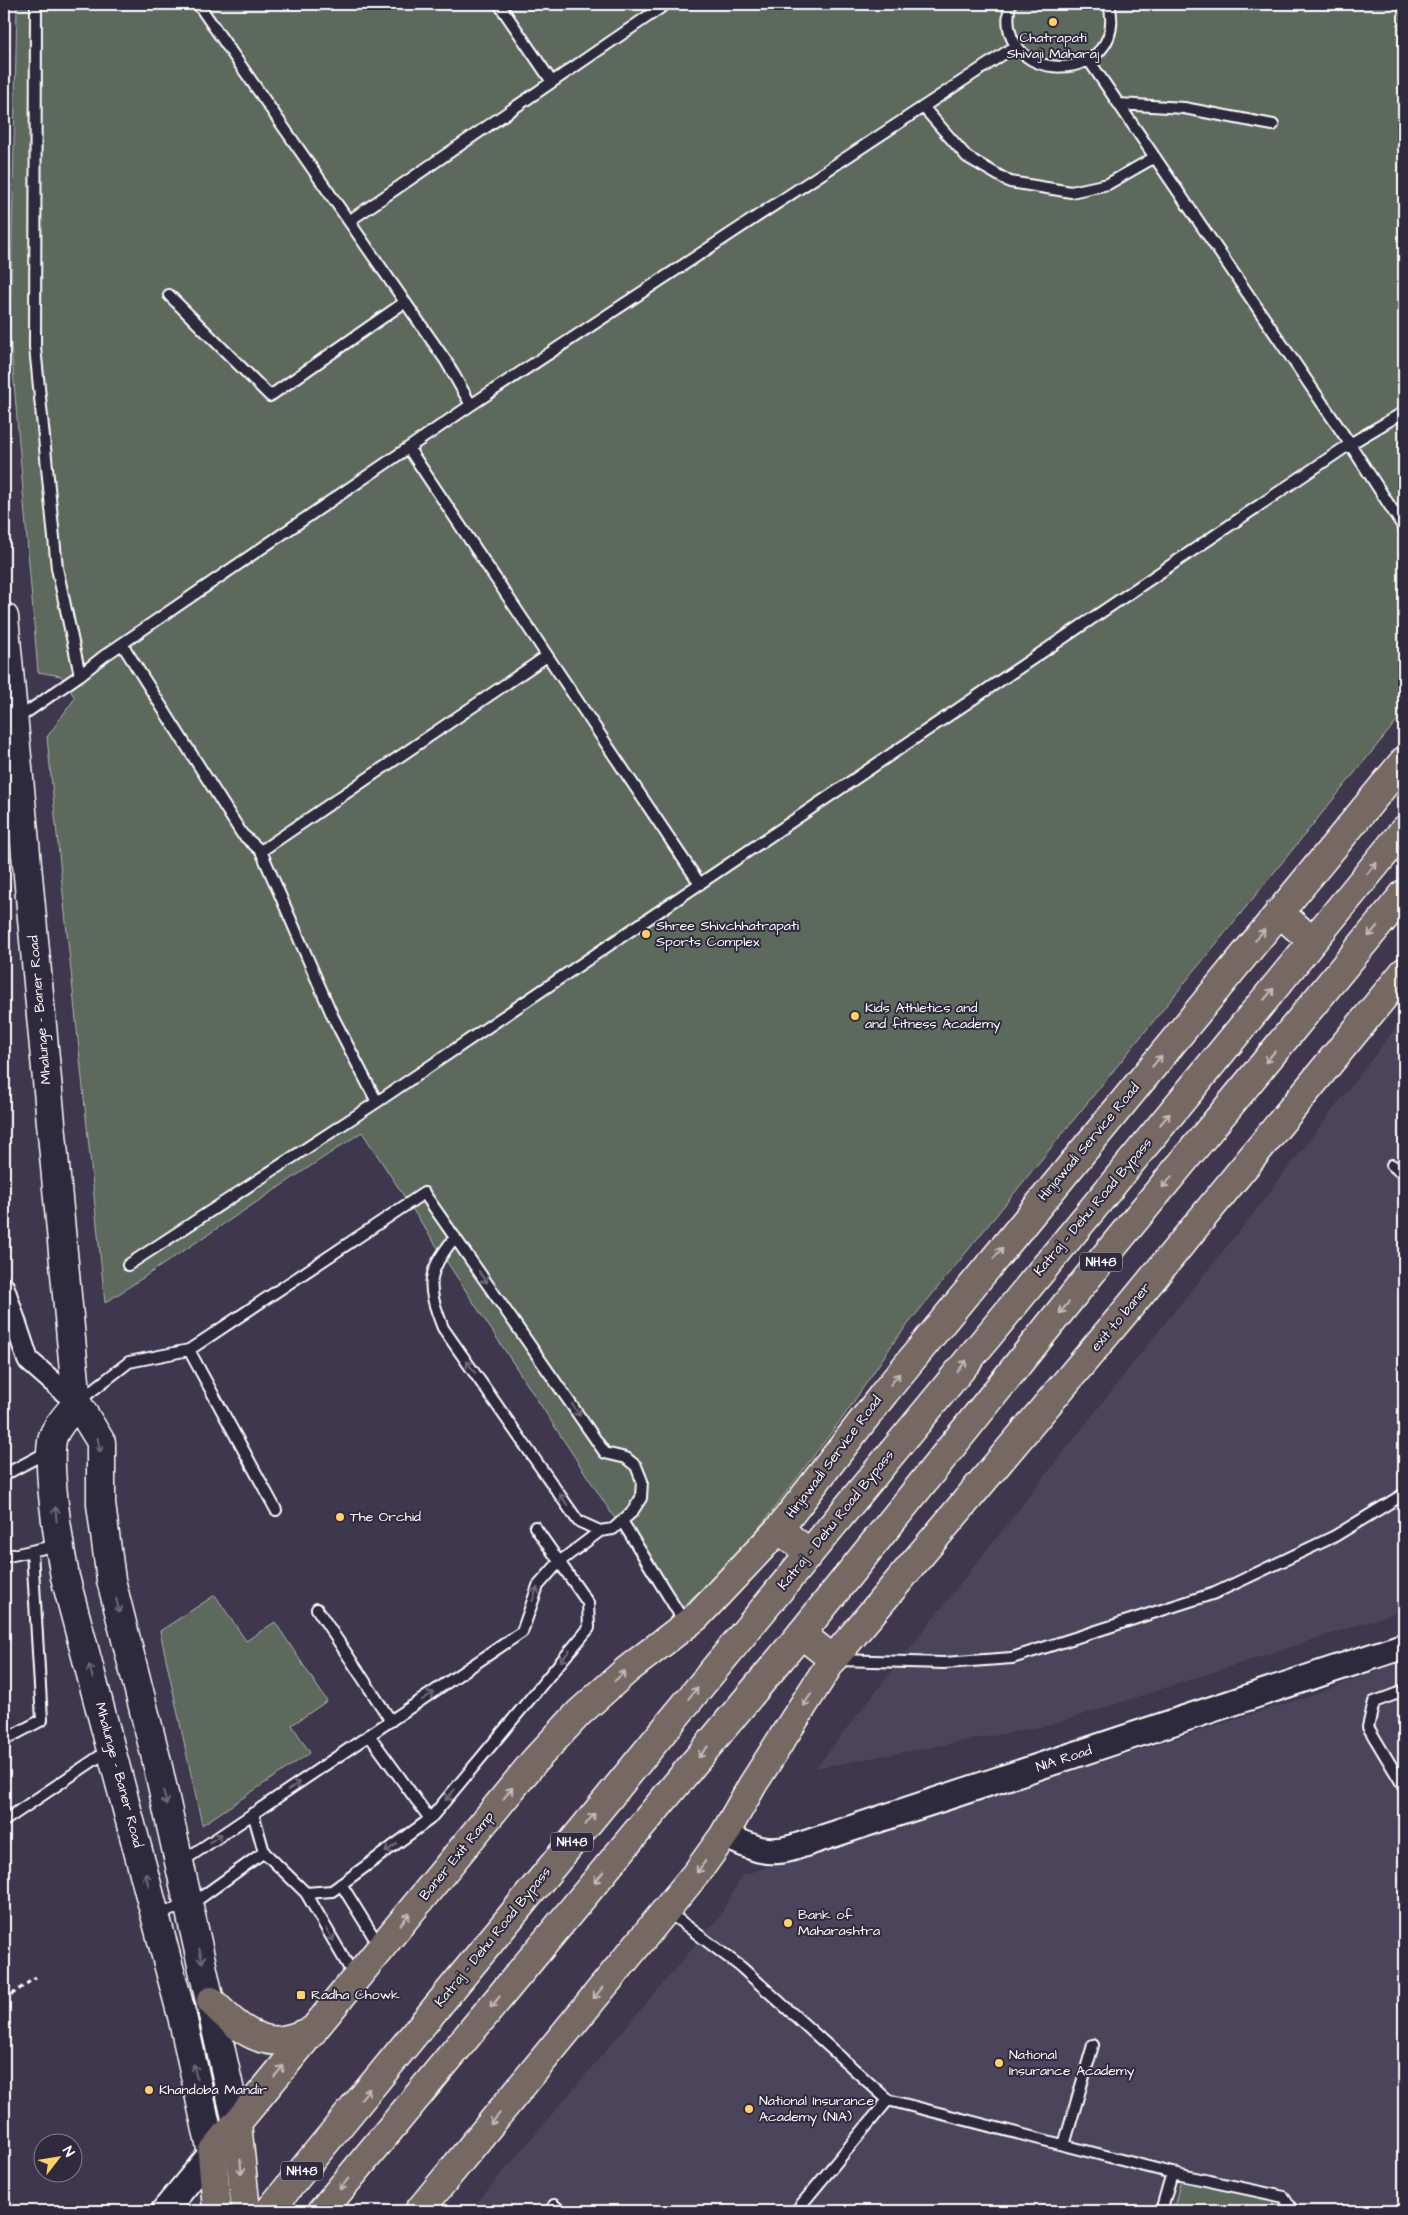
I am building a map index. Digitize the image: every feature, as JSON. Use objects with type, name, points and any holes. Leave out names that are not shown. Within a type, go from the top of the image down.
[{"type":"main road","name":"Mhalunge - Baner Road","points":[[4,617],[8,725],[77,1402],[101,1442],[101,1504],[111,1580],[156,1758],[237,2123]]},
{"type":"main road","name":"Hinjawadi Service Road","points":[[779,1529],[884,1392],[1404,761]]},
{"type":"main road","name":"Katraj - Dehu Road Bypass","points":[[269,2211],[1404,830]]},
{"type":"main road","name":"NH48","points":[[322,2211],[801,1634],[1092,1272],[1404,894]]},
{"type":"main road","points":[[1280,912],[1312,941]]},
{"type":"main road","name":"exit to baner","points":[[834,1660],[1132,1305],[1404,972]]},
{"type":"main road","name":"Mhalunge - Baner Road","points":[[77,1402],[53,1434],[50,1451],[64,1577],[115,1758],[156,1914],[196,2073],[212,2153]]},
{"type":"main road","points":[[779,1529],[809,1553]]},
{"type":"main road","name":"Baner Exit Ramp","points":[[212,2153],[536,1759],[579,1713],[627,1670],[686,1625],[779,1529]]},
{"type":"main road","points":[[419,2211],[666,1910],[724,1834],[753,1784],[834,1660],[801,1634]]},
{"type":"main road","points":[[115,1758],[156,1758]]},
{"type":"main road","points":[[211,2001],[248,2033],[267,2039],[282,2040],[313,2031]]},
{"type":"main road","points":[[237,2123],[246,2211]]},
{"type":"main road","points":[[212,2153],[217,2211]]},
{"type":"street","points":[[4,1288],[28,1360],[77,1402]]},
{"type":"street","name":"NIA Road","points":[[724,1834],[762,1852],[784,1850],[1404,1646]]},
{"type":"street","name":"Baner Exit Ramp","points":[[164,2211],[212,2153]]},
{"type":"lane","points":[[36,4],[35,347],[55,554],[80,675]]},
{"type":"lane","points":[[198,4],[446,361],[471,405]]},
{"type":"lane","points":[[499,4],[552,82]]},
{"type":"lane","points":[[349,222],[666,4]]},
{"type":"lane","points":[[1010,4],[1009,26],[1017,45],[1031,59],[1050,67],[1070,67],[1088,59],[1102,45],[1107,36],[1111,17],[1109,4]]},
{"type":"lane","points":[[8,725],[122,644],[471,405],[1017,45]]},
{"type":"lane","points":[[1088,59],[1350,444],[1404,528]]},
{"type":"lane","points":[[1119,104],[1184,108],[1273,124]]},
{"type":"lane","points":[[924,108],[967,157],[1010,182],[1071,192],[1108,184],[1155,157]]},
{"type":"lane","points":[[169,295],[270,396],[405,302]]},
{"type":"lane","points":[[128,1265],[376,1102],[1350,444],[1404,412]]},
{"type":"lane","points":[[409,449],[700,884]]},
{"type":"lane","points":[[122,644],[242,834],[261,851],[333,1017],[376,1102]]},
{"type":"lane","points":[[261,851],[547,656]]},
{"type":"lane","points":[[1392,1166],[1404,1175]]},
{"type":"lane","points":[[77,1402],[129,1362],[189,1350],[424,1192],[605,1453],[626,1458],[636,1466],[642,1481],[641,1498],[632,1512],[612,1529],[600,1531],[559,1562],[538,1586],[522,1632],[180,1863]]},
{"type":"lane","points":[[455,1237],[440,1257],[430,1279],[432,1296],[443,1328],[578,1521],[600,1531]]},
{"type":"lane","points":[[189,1350],[276,1510]]},
{"type":"lane","points":[[4,1476],[50,1451]]},
{"type":"lane","points":[[834,1660],[944,1663],[1012,1658],[1215,1593],[1335,1536],[1404,1494]]},
{"type":"lane","points":[[622,1521],[686,1625]]},
{"type":"lane","points":[[306,1893],[332,1891],[430,1819],[589,1628],[588,1603],[535,1527]]},
{"type":"lane","points":[[4,1557],[59,1545]]},
{"type":"lane","points":[[4,1740],[42,1720],[32,1551]]},
{"type":"lane","points":[[317,1609],[391,1721]]},
{"type":"lane","points":[[1404,1691],[1374,1702],[1368,1727],[1404,1787]]},
{"type":"lane","points":[[369,1735],[430,1819]]},
{"type":"lane","points":[[4,1821],[115,1758]]},
{"type":"lane","points":[[253,1814],[264,1852],[306,1893],[355,1979]]},
{"type":"lane","points":[[156,1914],[190,1906],[264,1852]]},
{"type":"lane","points":[[341,1884],[380,1949]]},
{"type":"lane","points":[[666,1910],[741,1967],[888,2100],[1172,2173],[1284,2197],[1292,2211]]},
{"type":"lane","points":[[1064,2145],[1093,2045]]},
{"type":"lane","points":[[796,2211],[888,2100]]},
{"type":"lane","points":[[1160,2211],[1172,2173]]},
{"type":"path","points":[[4,2000],[36,1977]]},
{"type":"shaded area","points":[[1404,1017],[1404,1610],[1051,1725],[816,1768],[1153,1338],[1249,1219]]},
{"type":"shaded area","name":"National Insurance Academy","points":[[1404,1661],[1404,2211],[470,2211],[720,1916],[742,1875],[1310,1696]]},
{"type":"green space","name":"Shree Shivchhatrapati Sports Complex","points":[[17,4],[1404,4],[1404,636],[1401,639],[1404,644],[1404,712],[896,1339],[844,1416],[733,1562],[676,1612],[362,1132],[105,1303],[47,737],[75,698],[61,676],[38,672],[10,334]]},
{"type":"green space","points":[[215,1595],[246,1641],[275,1622],[327,1701],[292,1725],[310,1753],[202,1825],[160,1631]]},
{"type":"green space","points":[[1181,2180],[1283,2202],[1288,2211],[1173,2211]]},
{"type":"place","name":"Chatrapati Shivaji Maharaj","points":[[1053,22]]},
{"type":"place","name":"Shree Shivchhatrapati Sports Complex","points":[[646,934]]},
{"type":"place","name":"Kids Athletics and and fitness Academy","points":[[855,1016]]},
{"type":"place","name":"The Orchid","points":[[340,1517]]},
{"type":"place","name":"Bank of Maharashtra","points":[[788,1923]]},
{"type":"place","name":"Radha Chowk","points":[[301,1995]]},
{"type":"place","name":"National Insurance Academy","points":[[999,2063]]},
{"type":"place","name":"Khandoba Mandir","points":[[149,2090]]},
{"type":"place","name":"National Insurance Academy (NIA)","points":[[749,2109]]}]
